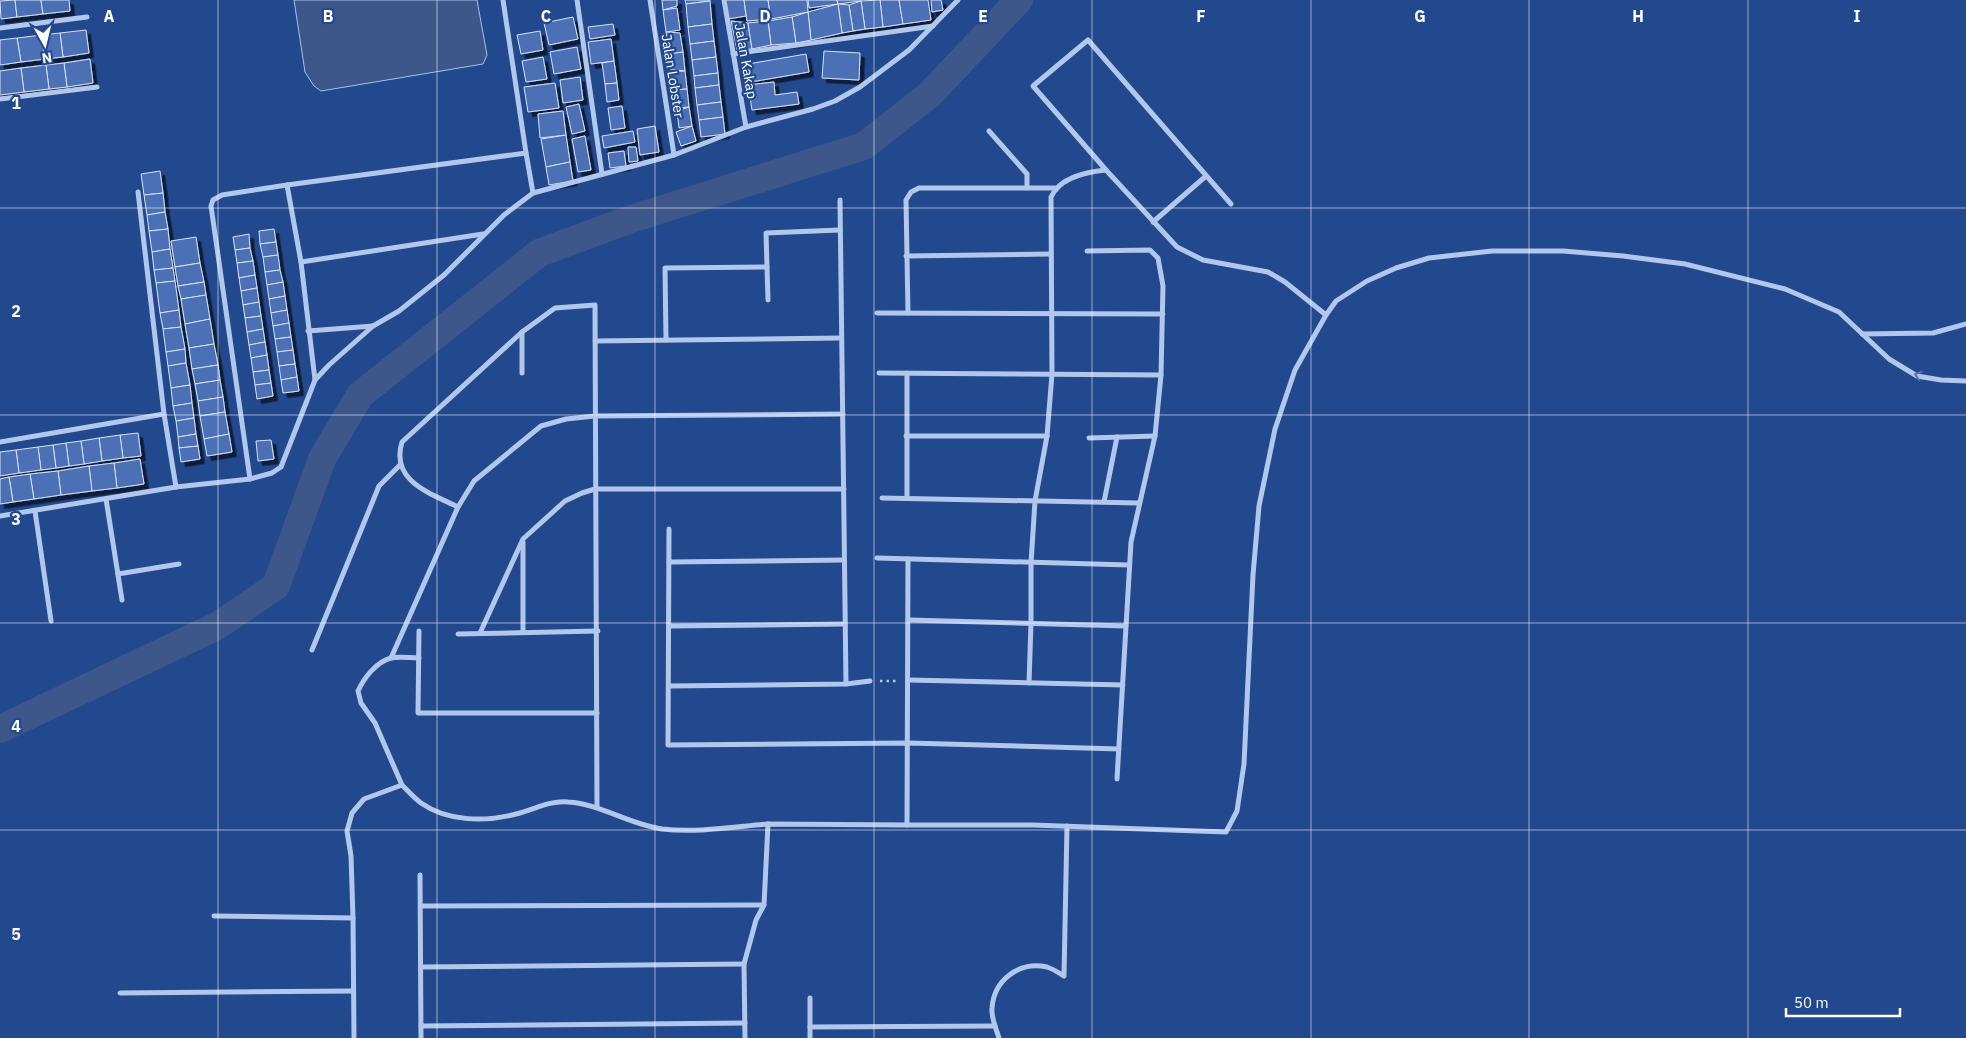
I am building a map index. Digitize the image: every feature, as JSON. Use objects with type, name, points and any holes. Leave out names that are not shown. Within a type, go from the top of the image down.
[{"type":"street","points":[[503,0],[533,193]]},
{"type":"street","points":[[578,0],[602,174]]},
{"type":"street","name":"Jalan Lobster","points":[[650,0],[674,155]]},
{"type":"street","name":"Jalan Kakap","points":[[724,0],[746,127]]},
{"type":"street","points":[[0,516],[176,487],[250,479],[272,474],[281,467],[315,380],[345,350],[373,326],[399,311],[444,275],[504,215],[533,193],[674,155],[746,127],[814,110],[841,98],[909,50],[958,0]]},
{"type":"street","points":[[0,28],[87,17]]},
{"type":"street","points":[[733,54],[933,26]]},
{"type":"street","points":[[1231,204],[1088,40],[1033,86],[1106,170],[1177,247],[1203,260],[1268,272],[1285,282],[1326,315]]},
{"type":"street","points":[[0,99],[97,87]]},
{"type":"street","points":[[989,131],[1027,174],[1027,188]]},
{"type":"street","points":[[250,479],[211,206],[213,200],[222,195],[287,185],[526,153]]},
{"type":"street","points":[[1029,683],[1032,623],[1031,562],[1035,501],[1048,436],[1052,374],[1050,314],[1052,197],[1055,188],[1063,181],[1106,170]]},
{"type":"street","points":[[1153,222],[1206,176]]},
{"type":"street","points":[[287,185],[301,262],[315,380]]},
{"type":"street","points":[[908,313],[906,200],[911,192],[919,188],[1055,188]]},
{"type":"street","points":[[138,192],[164,414],[176,487]]},
{"type":"street","points":[[840,200],[846,684]]},
{"type":"street","points":[[768,300],[766,233],[840,230]]},
{"type":"street","points":[[301,262],[484,234]]},
{"type":"street","points":[[1087,251],[1150,250],[1158,258],[1164,286],[1161,375],[1155,436],[1131,542],[1117,779]]},
{"type":"street","points":[[419,658],[391,658],[375,668],[364,680],[358,691],[361,703],[375,723],[402,785],[422,804],[444,815],[467,819],[499,818],[549,803],[566,801],[597,807],[628,821],[662,828],[701,829],[768,824],[1067,826],[1226,832],[1237,811],[1244,764],[1253,575],[1260,506],[1278,420],[1296,370],[1326,315],[1336,301],[1367,280],[1396,268],[1429,258],[1492,251],[1563,251],[1685,264],[1785,289],[1839,312],[1889,359],[1916,376],[1966,381]]},
{"type":"street","points":[[906,256],[1051,254]]},
{"type":"street","points":[[666,340],[666,268],[767,267]]},
{"type":"street","points":[[458,507],[418,487],[407,476],[400,465],[399,453],[402,442],[522,332],[555,308],[595,305],[595,489],[598,631],[597,807]]},
{"type":"street","points":[[877,313],[1163,314]]},
{"type":"street","points":[[1861,334],[1933,333],[1966,324]]},
{"type":"street","points":[[308,331],[373,326]]},
{"type":"street","points":[[522,332],[522,372]]},
{"type":"street","points":[[595,341],[841,338]]},
{"type":"street","points":[[880,373],[1161,375]]},
{"type":"street","points":[[907,373],[906,436],[908,498]]},
{"type":"street","points":[[0,442],[164,414]]},
{"type":"street","points":[[391,658],[458,507],[474,481],[541,426],[566,419],[595,416],[843,414]]},
{"type":"street","points":[[906,436],[1048,436]]},
{"type":"street","points":[[1089,438],[1155,436]]},
{"type":"street","points":[[1104,502],[1117,437]]},
{"type":"street","points":[[312,650],[379,486],[400,465]]},
{"type":"street","points":[[480,634],[522,539],[565,501],[582,493],[595,489],[844,489]]},
{"type":"street","points":[[882,498],[1139,503]]},
{"type":"street","points":[[106,499],[122,600]]},
{"type":"street","points":[[35,511],[51,621]]},
{"type":"street","points":[[669,529],[668,745],[909,743],[1119,749]]},
{"type":"street","points":[[522,539],[523,632]]},
{"type":"street","points":[[877,558],[1129,566]]},
{"type":"street","points":[[907,825],[909,743],[908,559]]},
{"type":"street","points":[[669,562],[844,560]]},
{"type":"street","points":[[118,574],[180,564]]},
{"type":"street","points":[[909,620],[1126,626]]},
{"type":"street","points":[[669,626],[845,624]]},
{"type":"street","points":[[419,631],[418,713],[597,713]]},
{"type":"street","points":[[458,634],[598,631]]},
{"type":"street","points":[[909,680],[1123,685]]},
{"type":"street","points":[[669,686],[846,684],[870,681]]},
{"type":"street","points":[[354,1038],[353,918],[347,832],[352,813],[364,799],[402,785]]},
{"type":"street","points":[[745,1038],[744,964],[756,920],[764,905],[768,824]]},
{"type":"street","points":[[999,1038],[991,1009],[998,986],[1010,973],[1027,966],[1047,967],[1064,976],[1067,826]]},
{"type":"street","points":[[420,875],[420,1038]]},
{"type":"street","points":[[421,906],[764,905]]},
{"type":"street","points":[[214,916],[353,918]]},
{"type":"street","points":[[421,968],[744,964]]},
{"type":"street","points":[[120,993],[354,991]]},
{"type":"street","points":[[810,998],[810,1038]]},
{"type":"street","points":[[421,1026],[745,1023]]},
{"type":"street","points":[[810,1027],[995,1026]]},
{"type":"path","points":[[870,681],[909,680]]},
{"type":"water","points":[[294,0],[477,0],[487,55],[483,64],[321,91],[314,86],[305,72]]},
{"type":"building","points":[[15,0],[17,17],[1,19],[0,1]]},
{"type":"building","points":[[15,0],[41,0],[43,14],[17,17]]},
{"type":"building","points":[[41,0],[69,0],[70,11],[43,14]]},
{"type":"building","points":[[662,0],[677,0],[677,6],[663,10]]},
{"type":"building","points":[[685,0],[710,0],[710,1],[686,4]]},
{"type":"building","points":[[725,0],[744,0],[746,16],[728,19]]},
{"type":"building","points":[[744,0],[768,0],[771,19],[747,21]]},
{"type":"building","points":[[768,0],[807,0],[808,12],[771,19]]},
{"type":"building","points":[[808,0],[837,0],[838,4],[809,8]]},
{"type":"building","points":[[837,0],[861,0],[861,1],[838,4]]},
{"type":"building","points":[[880,0],[899,0],[903,24],[883,27]]},
{"type":"building","points":[[880,0],[883,27],[865,29],[861,1]]},
{"type":"building","points":[[899,0],[928,0],[931,20],[903,24]]},
{"type":"building","points":[[931,0],[941,0],[943,10],[932,12]]},
{"type":"building","points":[[710,1],[712,24],[688,27],[686,4]]},
{"type":"building","points":[[861,1],[865,29],[853,31],[849,5]]},
{"type":"building","points":[[838,4],[849,5],[853,31],[842,33]]},
{"type":"building","points":[[838,4],[842,33],[811,40],[808,12]]},
{"type":"building","points":[[677,8],[680,30],[666,32],[663,10]]},
{"type":"building","points":[[808,12],[811,40],[796,43],[792,17]]},
{"type":"building","points":[[573,17],[578,39],[549,45],[544,23]]},
{"type":"building","points":[[792,17],[796,43],[771,45],[768,21]]},
{"type":"building","points":[[731,21],[748,23],[752,49],[737,50]]},
{"type":"building","points":[[768,21],[771,45],[752,49],[748,23]]},
{"type":"building","points":[[613,24],[615,35],[590,39],[588,27]]},
{"type":"building","points":[[712,24],[714,41],[690,44],[688,27]]},
{"type":"building","points":[[86,30],[89,53],[63,57],[60,33]]},
{"type":"building","points":[[540,31],[543,50],[521,54],[517,35]]},
{"type":"building","points":[[666,32],[680,33],[683,52],[668,54]]},
{"type":"building","points":[[60,33],[63,57],[45,59],[42,35]]},
{"type":"building","points":[[42,35],[45,59],[21,62],[17,38]]},
{"type":"building","points":[[17,38],[21,62],[0,65],[0,40]]},
{"type":"building","points":[[611,39],[614,61],[591,64],[588,42]]},
{"type":"building","points":[[714,41],[716,57],[692,60],[690,44]]},
{"type":"building","points":[[577,47],[581,69],[554,74],[550,52]]},
{"type":"building","points":[[824,51],[860,53],[859,80],[822,78]]},
{"type":"building","points":[[683,52],[685,71],[670,69],[669,54]]},
{"type":"building","points":[[806,54],[809,72],[745,83],[742,65]]},
{"type":"building","points":[[543,57],[547,79],[526,82],[522,61]]},
{"type":"building","points":[[716,57],[718,73],[694,76],[692,60]]},
{"type":"building","points":[[90,59],[93,83],[67,87],[64,63]]},
{"type":"building","points":[[614,61],[617,83],[605,84],[602,63]]},
{"type":"building","points":[[64,63],[67,87],[49,89],[46,65]]},
{"type":"building","points":[[46,65],[49,89],[24,92],[21,68]]},
{"type":"building","points":[[21,68],[24,92],[0,95],[0,71]]},
{"type":"building","points":[[685,71],[687,89],[673,90],[671,72]]},
{"type":"building","points":[[718,73],[719,85],[695,88],[694,76]]},
{"type":"building","points":[[580,77],[583,100],[563,103],[560,80]]},
{"type":"building","points":[[774,82],[775,95],[797,92],[799,104],[752,110],[748,85]]},
{"type":"building","points":[[555,83],[559,108],[528,112],[524,87]]},
{"type":"building","points":[[617,83],[619,100],[607,102],[605,84]]},
{"type":"building","points":[[719,85],[721,102],[697,105],[695,88]]},
{"type":"building","points":[[687,89],[689,107],[676,108],[674,90]]},
{"type":"building","points":[[721,102],[723,117],[699,120],[697,105]]},
{"type":"building","points":[[579,104],[585,131],[572,134],[566,107]]},
{"type":"building","points":[[622,106],[625,128],[611,130],[608,108]]},
{"type":"building","points":[[689,107],[692,126],[679,128],[677,111]]},
{"type":"building","points":[[563,111],[566,135],[540,138],[538,114]]},
{"type":"building","points":[[723,117],[725,134],[701,137],[699,120]]},
{"type":"building","points":[[655,126],[659,152],[640,155],[637,129]]},
{"type":"building","points":[[692,126],[696,141],[681,146],[676,132]]},
{"type":"building","points":[[633,131],[635,142],[604,148],[602,136]]},
{"type":"building","points":[[566,135],[570,162],[546,167],[541,139]]},
{"type":"building","points":[[585,136],[591,170],[578,172],[572,139]]},
{"type":"building","points":[[628,147],[636,147],[638,161],[629,162]]},
{"type":"building","points":[[624,151],[626,166],[610,168],[608,153]]},
{"type":"building","points":[[570,162],[573,181],[549,185],[546,167]]},
{"type":"building","points":[[160,171],[163,193],[144,195],[141,174]]},
{"type":"building","points":[[163,193],[165,212],[147,215],[144,195]]},
{"type":"building","points":[[165,212],[168,229],[149,231],[147,215]]},
{"type":"building","points":[[168,229],[170,249],[152,252],[149,231]]},
{"type":"building","points":[[274,229],[276,242],[260,244],[259,231]]},
{"type":"building","points":[[249,234],[250,248],[235,250],[233,237]]},
{"type":"building","points":[[196,237],[200,263],[175,267],[171,241]]},
{"type":"building","points":[[276,242],[278,255],[263,257],[260,244]]},
{"type":"building","points":[[250,248],[253,261],[237,263],[235,250]]},
{"type":"building","points":[[170,249],[173,268],[154,270],[152,252]]},
{"type":"building","points":[[278,255],[280,270],[265,272],[263,257]]},
{"type":"building","points":[[253,261],[255,275],[239,278],[237,263]]},
{"type":"building","points":[[200,263],[204,282],[178,286],[175,267]]},
{"type":"building","points":[[173,268],[175,281],[156,283],[154,270]]},
{"type":"building","points":[[280,270],[283,282],[267,285],[265,272]]},
{"type":"building","points":[[255,275],[257,288],[241,291],[239,278]]},
{"type":"building","points":[[175,281],[179,310],[160,313],[156,283]]},
{"type":"building","points":[[204,282],[206,295],[181,299],[178,286]]},
{"type":"building","points":[[283,282],[285,296],[269,299],[267,285]]},
{"type":"building","points":[[257,288],[259,302],[243,305],[241,291]]},
{"type":"building","points":[[206,295],[210,319],[185,324],[181,299]]},
{"type":"building","points":[[285,296],[287,310],[271,313],[269,299]]},
{"type":"building","points":[[259,302],[261,316],[245,318],[243,305]]},
{"type":"building","points":[[179,310],[181,327],[163,329],[160,313]]},
{"type":"building","points":[[287,310],[289,323],[273,326],[271,313]]},
{"type":"building","points":[[261,316],[263,329],[247,332],[245,318]]},
{"type":"building","points":[[210,319],[214,344],[189,348],[185,324]]},
{"type":"building","points":[[289,323],[291,337],[275,339],[273,326]]},
{"type":"building","points":[[181,327],[185,349],[166,352],[163,329]]},
{"type":"building","points":[[263,329],[265,342],[249,345],[247,332]]},
{"type":"building","points":[[291,337],[293,350],[277,352],[275,339]]},
{"type":"building","points":[[265,342],[267,355],[251,358],[249,345]]},
{"type":"building","points":[[214,344],[218,365],[192,369],[189,348]]},
{"type":"building","points":[[185,349],[186,363],[168,366],[166,352]]},
{"type":"building","points":[[293,350],[295,364],[279,366],[277,352]]},
{"type":"building","points":[[267,355],[269,370],[253,372],[251,358]]},
{"type":"building","points":[[186,363],[190,385],[171,388],[168,366]]},
{"type":"building","points":[[295,364],[297,377],[281,380],[279,366]]},
{"type":"building","points":[[218,365],[220,380],[195,384],[192,369]]},
{"type":"building","points":[[269,370],[271,383],[255,385],[253,372]]},
{"type":"building","points":[[297,377],[299,391],[283,393],[281,380]]},
{"type":"building","points":[[220,380],[223,397],[198,401],[195,384]]},
{"type":"building","points":[[271,383],[273,396],[257,399],[255,385]]},
{"type":"building","points":[[190,385],[192,403],[173,406],[171,388]]},
{"type":"building","points":[[223,397],[225,412],[200,416],[198,401]]},
{"type":"building","points":[[192,403],[194,418],[176,421],[173,406]]},
{"type":"building","points":[[225,412],[229,434],[204,439],[200,416]]},
{"type":"building","points":[[194,418],[196,434],[178,437],[176,421]]},
{"type":"building","points":[[138,433],[141,456],[123,458],[120,435]]},
{"type":"building","points":[[196,434],[198,446],[179,448],[178,437]]},
{"type":"building","points":[[229,434],[232,452],[207,456],[204,439]]},
{"type":"building","points":[[120,435],[123,458],[102,461],[99,438]]},
{"type":"building","points":[[99,438],[102,461],[84,464],[81,441]]},
{"type":"building","points":[[271,440],[274,459],[258,461],[256,441]]},
{"type":"building","points":[[81,441],[84,464],[69,466],[66,443]]},
{"type":"building","points":[[66,443],[69,466],[56,468],[53,445]]},
{"type":"building","points":[[53,445],[56,468],[41,470],[38,447]]},
{"type":"building","points":[[198,446],[200,459],[181,462],[179,448]]},
{"type":"building","points":[[38,447],[41,470],[19,473],[16,450]]},
{"type":"building","points":[[16,450],[19,473],[0,476],[0,452]]},
{"type":"building","points":[[140,459],[144,484],[117,488],[114,463]]},
{"type":"building","points":[[114,463],[117,488],[92,491],[89,466]]},
{"type":"building","points":[[89,466],[92,491],[61,495],[58,471]]},
{"type":"building","points":[[58,471],[61,495],[34,499],[30,474]]},
{"type":"building","points":[[30,474],[34,499],[13,502],[9,477]]},
{"type":"building","points":[[9,477],[13,502],[0,504],[0,479]]},
{"type":"waterway","points":[[0,729],[217,626],[276,586],[322,459],[360,395],[539,253],[628,220],[864,146],[929,95],[1019,0]]}]
